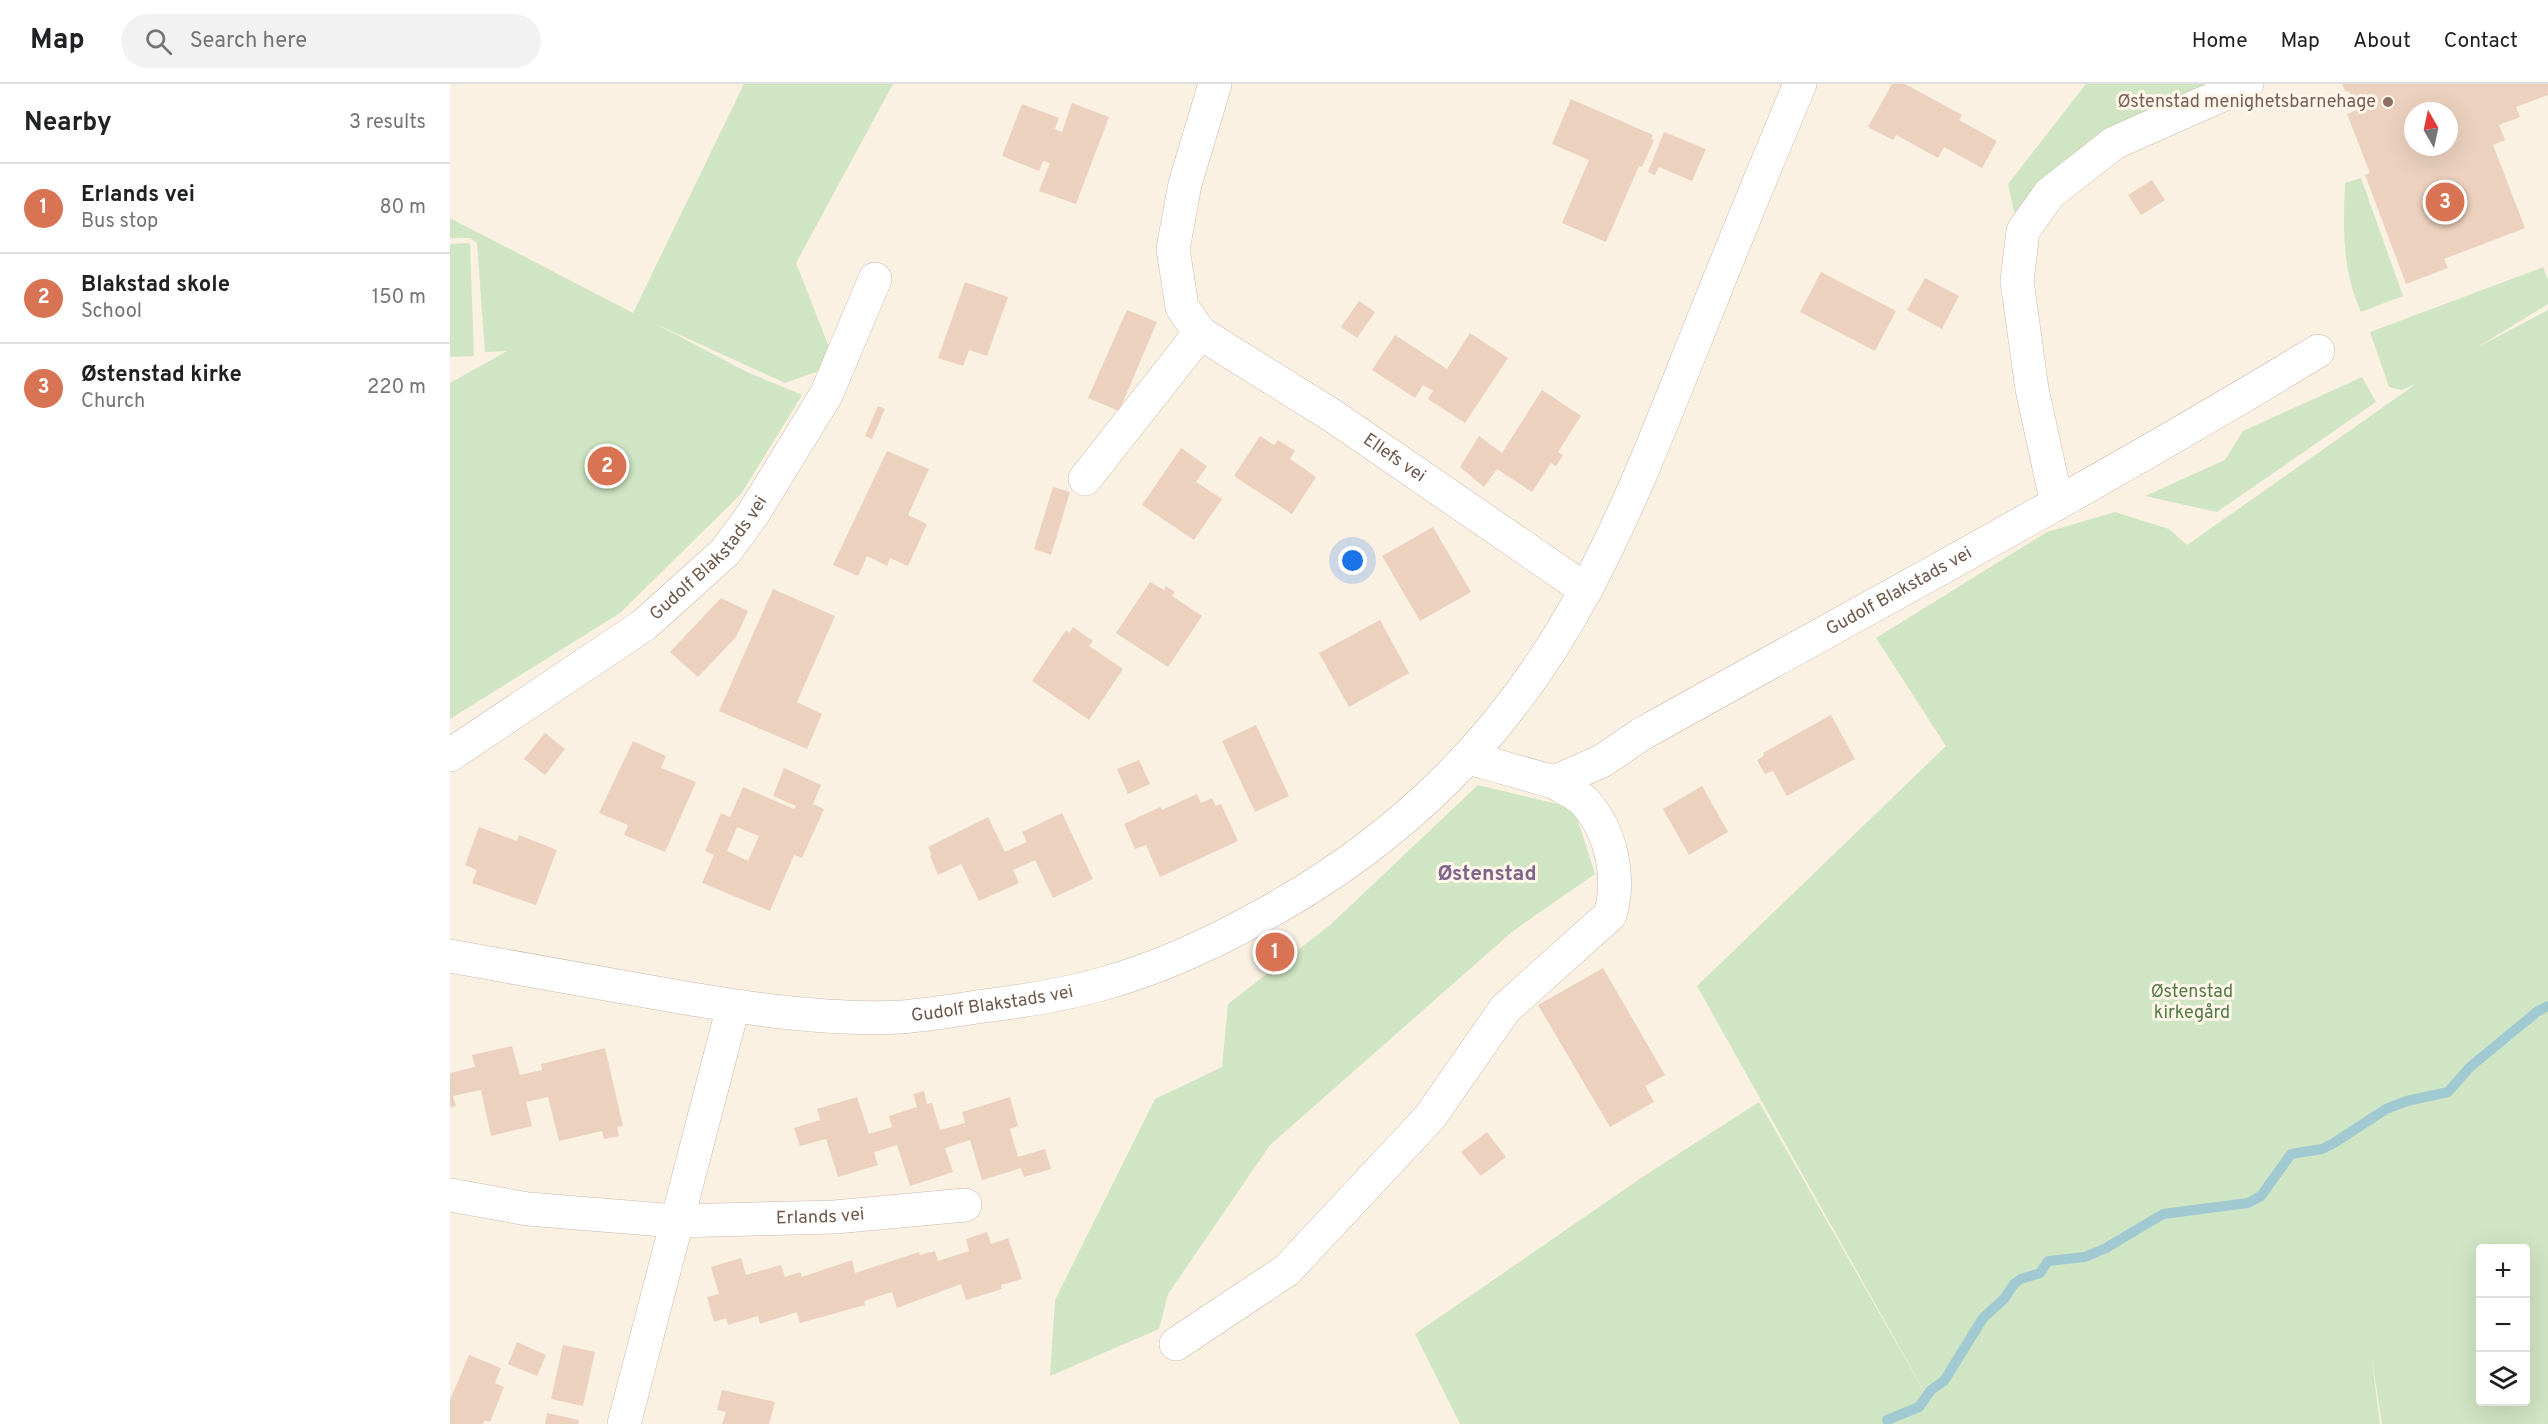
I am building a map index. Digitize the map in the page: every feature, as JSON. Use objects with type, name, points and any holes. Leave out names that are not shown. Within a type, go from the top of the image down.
[{"type":"street","name":"Ellefs vei","points":[[1215,84],[1185,184],[1173,249],[1182,307],[1200,333],[1333,416],[1586,590]]},
{"type":"street","name":"Gudolf Blakstads vei","points":[[450,956],[733,1007],[819,1014],[899,1017],[1038,1000],[1104,984],[1167,962],[1220,939],[1282,905],[1381,839],[1417,809],[1469,758],[1546,657],[1586,590],[1641,474],[1800,84]]},
{"type":"street","points":[[2057,504],[2032,389],[2017,281],[2023,231],[2049,194],[2114,143],[2247,84]]},
{"type":"street","name":"Gudolf Blakstads vei","points":[[450,755],[644,625],[725,552],[753,514],[826,395],[875,279]]},
{"type":"street","points":[[1085,478],[1200,333]]},
{"type":"street","name":"Gudolf Blakstads vei","points":[[1554,782],[1602,761],[1640,735],[2057,504],[2318,351]]},
{"type":"street","points":[[1176,1344],[1287,1270],[1430,1117],[1505,1009],[1610,915],[1616,895],[1614,864],[1602,830],[1584,801],[1554,782],[1469,758]]},
{"type":"street","points":[[624,1424],[733,1007]]},
{"type":"street","name":"Erlands vei","points":[[450,1195],[528,1209],[676,1221],[835,1217],[965,1205]]},
{"type":"green space","points":[[744,84],[893,84],[796,263],[836,365],[785,383],[656,324],[747,372],[802,395],[741,494],[620,613],[450,719],[450,383],[507,351],[485,352],[477,243],[470,238],[450,238],[450,218],[633,313]]},
{"type":"green space","points":[[2086,84],[2213,84],[2014,212],[2008,184]]},
{"type":"green space","points":[[2361,178],[2403,296],[2361,312],[2347,265],[2344,216],[2345,183]]},
{"type":"green space","points":[[470,243],[474,356],[450,357],[450,244]]},
{"type":"green space","name":"Østenstad kirkegård","points":[[2543,267],[2548,280],[2548,304],[2476,348],[2548,310],[2548,1424],[2382,1424],[2371,1353],[2380,1424],[1460,1424],[1415,1334],[1644,1176],[1759,1102],[1942,1423],[1697,986],[1946,746],[1876,638],[2047,532],[2115,512],[2169,529],[2187,545],[2416,384],[2402,390],[2389,387],[2370,332]]},
{"type":"green space","points":[[2362,377],[2376,402],[2217,512],[2145,496],[2225,460],[2243,431]]},
{"type":"green space","points":[[1478,785],[1574,808],[1595,874],[1513,931],[1270,1145],[1168,1294],[1159,1329],[1050,1376],[1055,1300],[1155,1099],[1222,1067],[1228,1004],[1329,926]]},
{"type":"building","points":[[1892,84],[1905,84],[1962,115],[1959,120],[1997,141],[1982,168],[1944,147],[1938,158],[1896,135],[1893,140],[1868,127]]},
{"type":"building","points":[[2342,84],[2548,84],[2548,95],[2516,107],[2520,117],[2499,125],[2505,140],[2493,145],[2525,228],[2444,259],[2448,268],[2406,284],[2365,175],[2370,173],[2347,114],[2357,110],[2349,91],[2346,92]]},
{"type":"building","points":[[1571,99],[1653,135],[1651,139],[1654,140],[1642,167],[1639,166],[1606,242],[1562,223],[1589,160],[1552,144]]},
{"type":"building","points":[[1072,103],[1109,117],[1076,204],[1039,191],[1050,163],[1043,161],[1039,171],[1002,156],[1022,104],[1059,118],[1055,129],[1062,132]]},
{"type":"building","points":[[1664,132],[1706,149],[1692,181],[1659,167],[1655,175],[1648,172]]},
{"type":"building","points":[[2152,180],[2165,200],[2141,215],[2128,195]]},
{"type":"building","points":[[1821,272],[1896,311],[1875,351],[1800,312]]},
{"type":"building","points":[[1925,278],[1959,296],[1942,329],[1907,310]]},
{"type":"building","points":[[965,282],[1008,297],[987,356],[969,350],[963,366],[938,358]]},
{"type":"building","points":[[1359,301],[1375,312],[1357,338],[1341,327]]},
{"type":"building","points":[[1127,310],[1157,322],[1119,411],[1088,398]]},
{"type":"building","points":[[1470,333],[1508,358],[1465,423],[1428,399],[1433,391],[1423,385],[1415,398],[1372,370],[1395,335],[1447,369]]},
{"type":"building","points":[[1542,390],[1581,416],[1558,452],[1563,455],[1556,466],[1551,463],[1532,492],[1497,469],[1484,487],[1460,467],[1479,436],[1502,453]]},
{"type":"building","points":[[878,406],[885,409],[872,439],[865,436]]},
{"type":"building","points":[[1260,436],[1274,445],[1278,440],[1295,451],[1290,459],[1316,477],[1292,514],[1234,476]]},
{"type":"building","points":[[1181,448],[1207,466],[1196,482],[1222,499],[1194,540],[1142,505]]},
{"type":"building","points":[[887,451],[929,469],[908,515],[927,524],[908,566],[890,558],[887,566],[867,556],[858,576],[833,565]]},
{"type":"building","points":[[1053,487],[1070,492],[1051,555],[1034,549]]},
{"type":"building","points":[[1433,527],[1471,592],[1420,621],[1382,556]]},
{"type":"building","points":[[1150,582],[1164,590],[1166,586],[1175,592],[1172,596],[1202,616],[1168,667],[1116,633]]},
{"type":"building","points":[[773,589],[835,616],[797,702],[822,714],[807,749],[719,711]]},
{"type":"building","points":[[721,598],[748,611],[736,637],[698,677],[670,652]]},
{"type":"building","points":[[1380,620],[1409,673],[1349,707],[1319,653]]},
{"type":"building","points":[[1073,627],[1093,641],[1089,646],[1123,669],[1089,720],[1032,681],[1066,630],[1069,633]]},
{"type":"building","points":[[1831,715],[1855,759],[1787,796],[1773,771],[1765,774],[1757,760],[1764,756],[1763,753]]},
{"type":"building","points":[[1256,725],[1289,796],[1255,812],[1222,741]]},
{"type":"building","points":[[545,733],[565,749],[545,775],[524,759]]},
{"type":"building","points":[[633,741],[666,756],[661,768],[696,782],[665,852],[624,835],[628,825],[599,813]]},
{"type":"building","points":[[1139,760],[1150,784],[1128,794],[1117,769]]},
{"type":"building","points":[[784,768],[821,785],[813,804],[824,809],[802,858],[794,855],[770,911],[702,883],[714,855],[705,851],[721,813],[730,817],[743,787],[794,809],[796,806],[773,796]],"holes":[[[737,827],[759,836],[748,861],[727,851]]]},
{"type":"building","points":[[1702,786],[1728,832],[1689,855],[1663,809]]},
{"type":"building","points":[[1197,794],[1201,803],[1212,798],[1216,806],[1221,804],[1238,841],[1160,877],[1146,845],[1135,849],[1124,824],[1160,807],[1162,810]]},
{"type":"building","points":[[1062,813],[1093,879],[1053,898],[1035,860],[1013,870],[1019,883],[979,901],[961,864],[938,875],[930,856],[932,855],[928,847],[988,817],[1005,852],[1027,842],[1022,832]]},
{"type":"building","points":[[479,827],[517,841],[519,835],[557,850],[536,905],[472,883],[477,870],[465,865]]},
{"type":"building","points":[[1603,968],[1665,1075],[1645,1086],[1654,1102],[1610,1127],[1538,1005]]},
{"type":"building","points":[[512,1046],[520,1075],[542,1070],[541,1064],[605,1048],[623,1126],[617,1127],[619,1136],[604,1139],[602,1131],[559,1141],[548,1097],[526,1102],[532,1126],[491,1136],[481,1090],[453,1096],[456,1106],[450,1107],[450,1073],[475,1067],[472,1055]]},
{"type":"building","points":[[924,1091],[927,1104],[932,1103],[940,1130],[965,1123],[962,1112],[1010,1097],[1018,1126],[1010,1129],[1018,1157],[1045,1149],[1051,1169],[1024,1177],[1021,1168],[982,1180],[970,1140],[945,1148],[953,1172],[910,1186],[897,1145],[874,1152],[878,1165],[838,1177],[826,1139],[800,1146],[794,1128],[820,1120],[817,1109],[857,1097],[869,1134],[892,1127],[889,1116],[917,1107],[913,1094]]},
{"type":"building","points":[[1487,1132],[1506,1157],[1481,1176],[1461,1152]]},
{"type":"building","points":[[987,1232],[991,1244],[1008,1238],[1022,1279],[1001,1285],[1002,1289],[966,1300],[961,1284],[897,1308],[892,1292],[864,1301],[865,1305],[800,1323],[797,1312],[760,1324],[758,1316],[728,1325],[726,1318],[714,1322],[707,1297],[719,1294],[711,1267],[741,1258],[746,1275],[781,1265],[785,1277],[800,1272],[802,1277],[852,1260],[855,1273],[919,1252],[920,1255],[935,1251],[938,1261],[969,1251],[966,1239]]},
{"type":"building","points":[[517,1342],[546,1355],[537,1376],[508,1364]]},
{"type":"building","points":[[563,1345],[595,1352],[583,1406],[551,1399]]},
{"type":"building","points":[[469,1355],[501,1368],[495,1383],[504,1387],[490,1422],[485,1420],[483,1424],[450,1424],[450,1400]]},
{"type":"building","points":[[722,1390],[775,1402],[769,1424],[722,1424],[726,1412],[717,1410]]},
{"type":"building","points":[[547,1413],[579,1420],[578,1424],[545,1424]]},
{"type":"waterway","points":[[1887,1420],[1919,1407],[1931,1390],[1944,1381],[1983,1318],[2004,1299],[2014,1284],[2021,1279],[2040,1273],[2048,1261],[2085,1257],[2106,1248],[2163,1214],[2248,1203],[2261,1196],[2291,1154],[2322,1149],[2386,1109],[2407,1101],[2448,1092],[2470,1067],[2538,1011],[2548,1006]]},
{"type":"place","name":"Østenstad menighetsbarnehage","points":[[2388,102]]},
{"type":"place","name":"Østenstad kirke","points":[[2445,202]]},
{"type":"place","name":"Blakstad skole","points":[[607,466]]},
{"type":"place","name":"Erlands vei","points":[[1275,952]]},
{"type":"district","name":"Østenstad","points":[[1487,874]]}]
